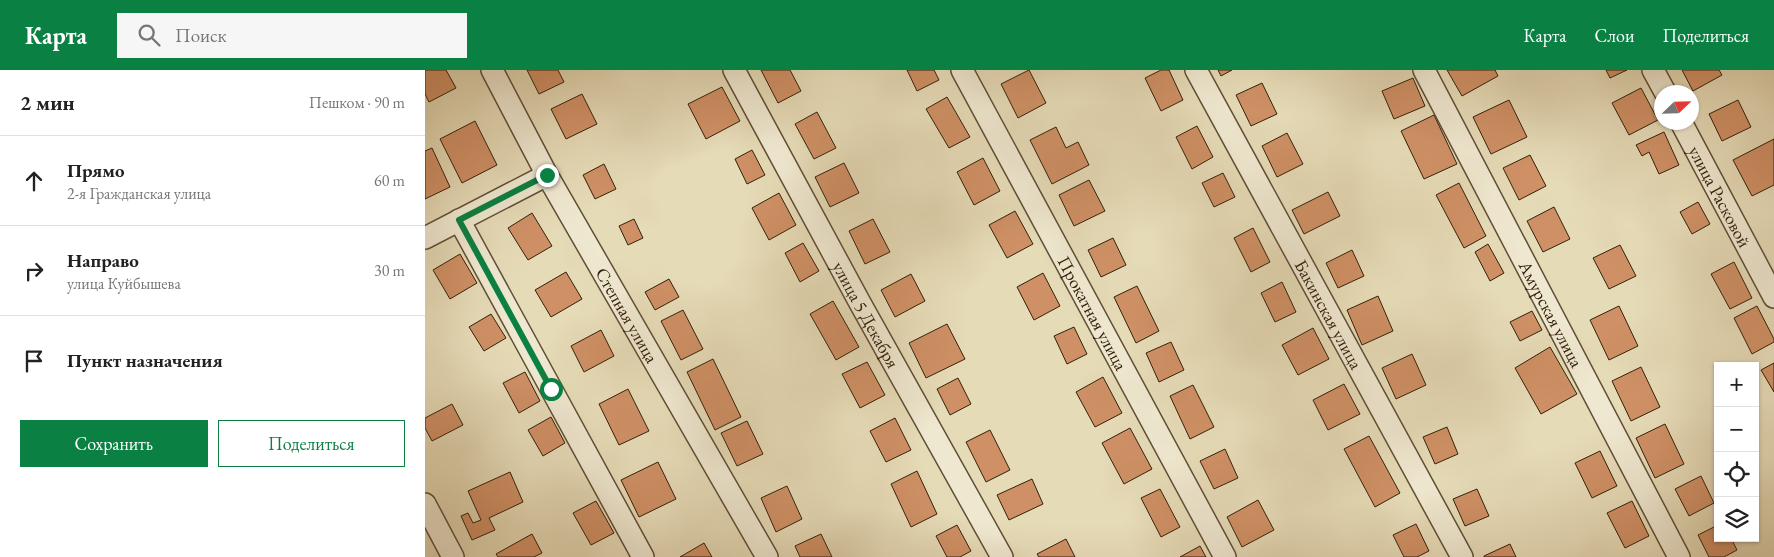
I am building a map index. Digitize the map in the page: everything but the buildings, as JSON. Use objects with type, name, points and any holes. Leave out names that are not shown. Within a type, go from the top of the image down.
[{"type":"street","name":"Степная улица","points":[[492,70],[547,175],[767,557]]},
{"type":"street","name":"улица 5 Декабря","points":[[734,70],[865,312],[1002,557]]},
{"type":"street","name":"Прокатная улица","points":[[962,70],[1225,557]]},
{"type":"street","name":"Бакинская улица","points":[[1196,70],[1462,557]]},
{"type":"street","name":"Амурская улица","points":[[1424,70],[1679,557]]},
{"type":"street","points":[[1653,70],[1661,85]]},
{"type":"street","name":"улица Расковой","points":[[1685,130],[1774,297]]},
{"type":"street","points":[[425,238],[547,175]]},
{"type":"street","points":[[459,220],[643,557]]},
{"type":"street","points":[[425,504],[453,557]]},
{"type":"route","points":[[547,175],[459,220],[551,389]]}]
